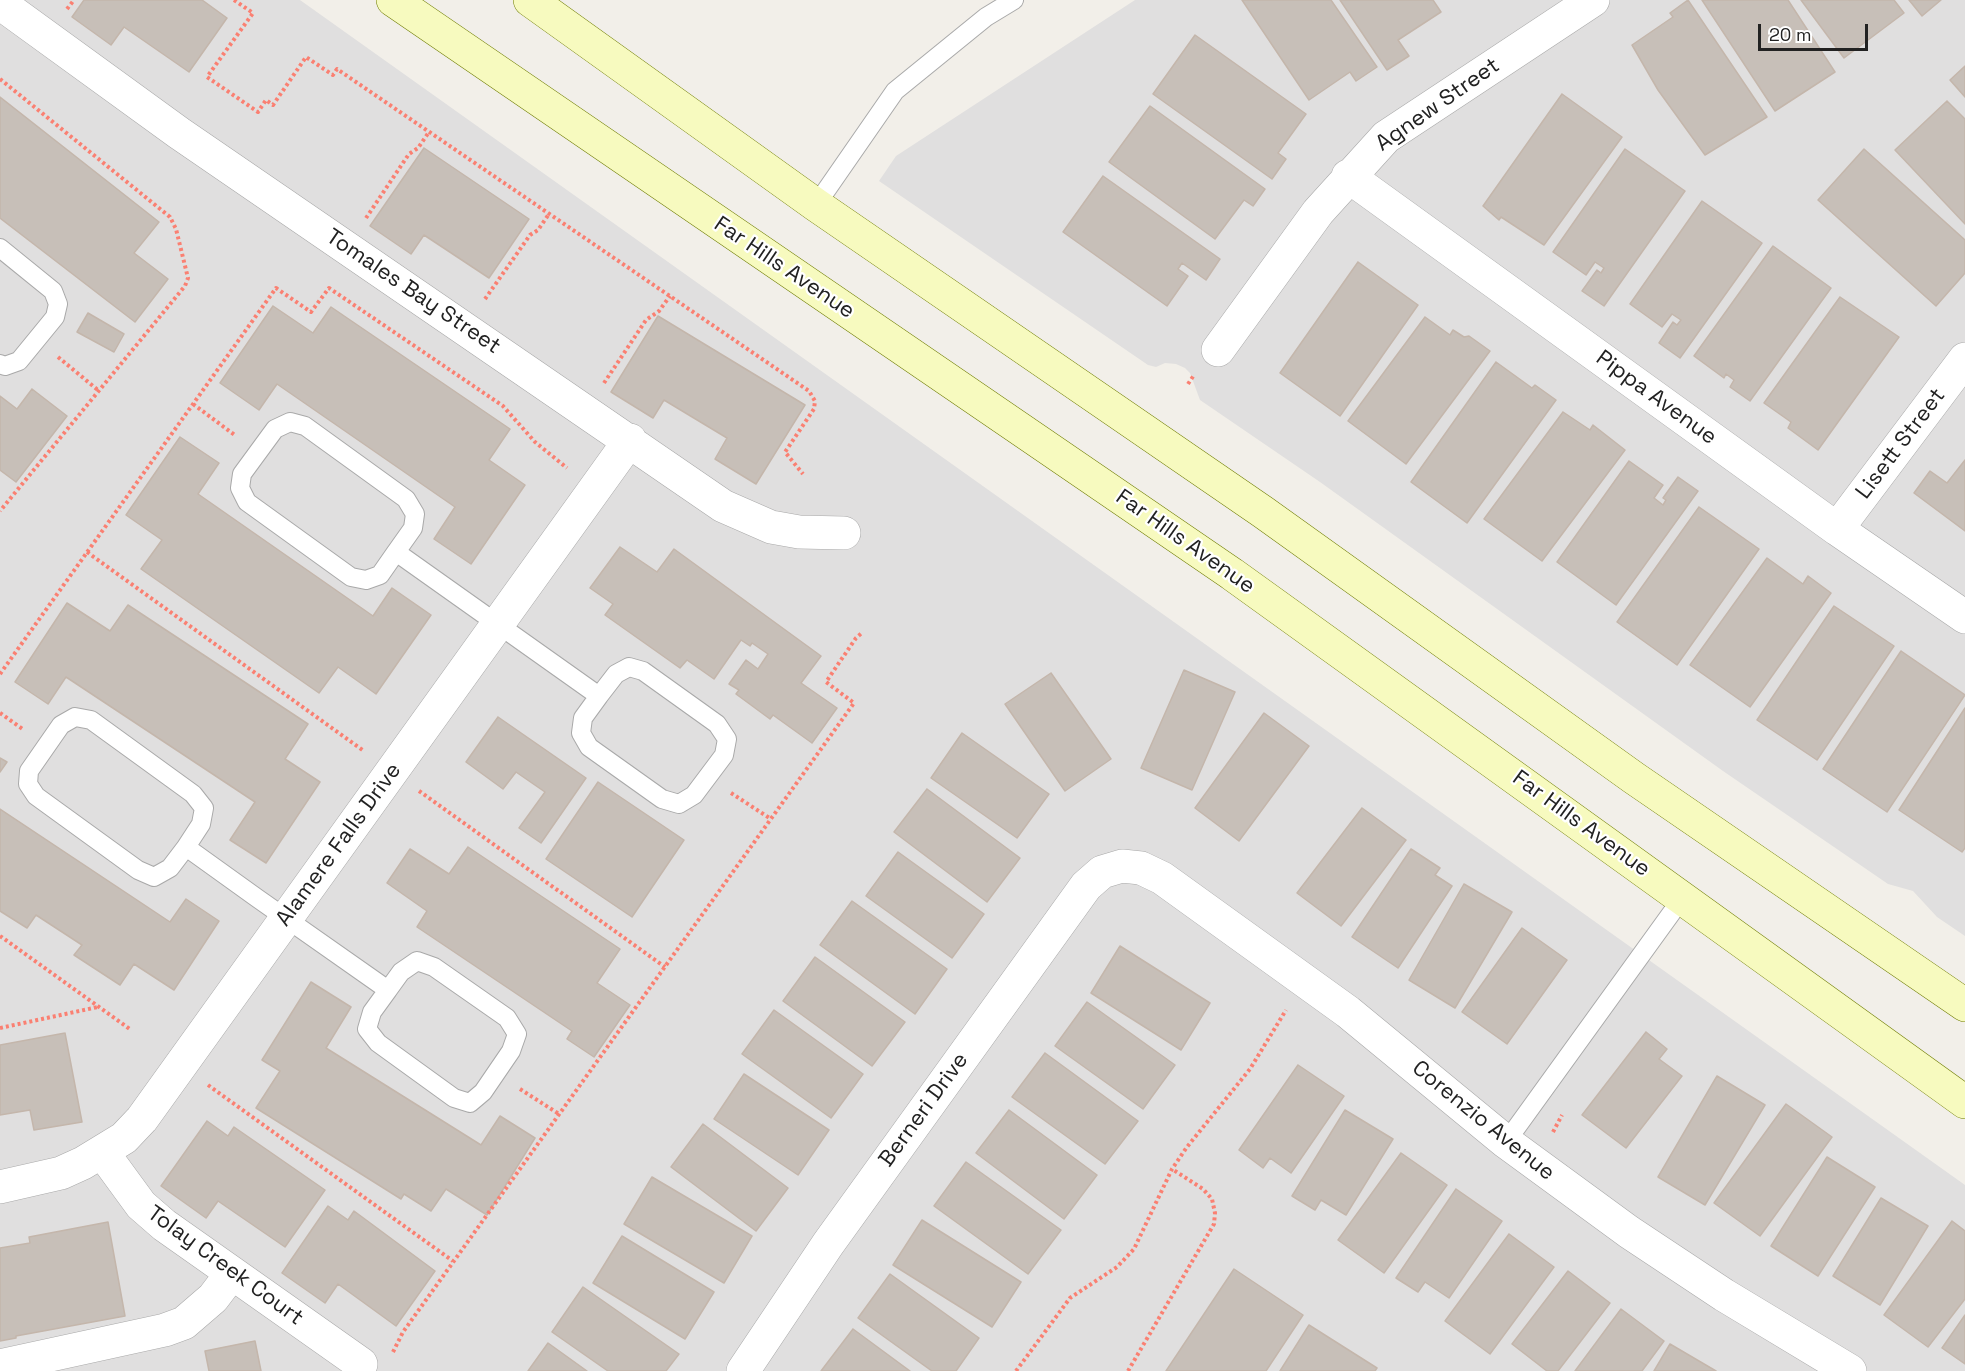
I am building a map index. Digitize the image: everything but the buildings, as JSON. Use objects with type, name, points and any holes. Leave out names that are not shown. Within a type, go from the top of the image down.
[{"type":"main road","name":"Far Hills Avenue","points":[[393,0],[1232,574],[1965,1102]]},
{"type":"main road","points":[[530,0],[816,205],[1263,512],[1634,778],[1965,1005]]},
{"type":"street","name":"Agnew Street","points":[[1218,350],[1318,212],[1386,137],[1593,0]]},
{"type":"street","name":"Tomales Bay Street","points":[[0,3],[179,133],[630,440],[723,506],[771,527],[800,532],[844,533]]},
{"type":"street","name":"Pippa Avenue","points":[[1348,177],[1838,529],[1965,617]]},
{"type":"street","name":"Lisett Street","points":[[1838,529],[1965,360]]},
{"type":"street","name":"Alamere Falls Drive","points":[[0,1187],[61,1173],[103,1153],[124,1138],[142,1119],[630,440]]},
{"type":"street","name":"Corenzio Avenue","points":[[1122,866],[1141,868],[1162,878],[1305,980],[1383,1040],[1506,1142],[1673,1263],[1850,1371]]},
{"type":"street","name":"Berneri Drive","points":[[743,1371],[828,1244],[1086,886],[1102,872],[1122,866]]},
{"type":"street","name":"Tolay Creek Court","points":[[103,1153],[141,1205],[164,1225],[232,1274],[376,1361]]},
{"type":"street","points":[[0,1366],[154,1332],[184,1323],[213,1298],[232,1274]]},
{"type":"lane","points":[[816,205],[895,91],[986,17],[1014,0]]},
{"type":"lane","points":[[0,248],[53,291],[58,304],[55,317],[19,361],[5,366],[0,364]]},
{"type":"lane","points":[[290,422],[305,426],[406,499],[415,514],[412,528],[396,552],[380,575],[366,580],[351,577],[247,502],[240,488],[242,474],[275,429],[290,422]]},
{"type":"lane","points":[[396,552],[598,696]]},
{"type":"lane","points":[[629,667],[643,671],[717,724],[727,739],[724,755],[694,795],[679,804],[662,799],[589,747],[581,733],[583,718],[598,696],[616,674],[629,667]]},
{"type":"lane","points":[[75,717],[91,720],[193,794],[204,808],[201,824],[186,847],[170,868],[154,877],[138,870],[36,796],[28,784],[30,771],[62,725],[75,717]]},
{"type":"lane","points":[[186,847],[388,990]]},
{"type":"lane","points":[[1506,1142],[1683,897]]},
{"type":"lane","points":[[417,961],[434,967],[507,1018],[517,1034],[511,1051],[483,1092],[470,1103],[454,1098],[378,1043],[367,1029],[372,1012],[388,990],[400,972],[417,961]]},
{"type":"path","points":[[234,0],[253,13],[207,77],[258,112],[266,100],[273,105],[306,57],[333,75],[338,69],[809,391],[815,401],[814,409],[785,452],[803,474]]},
{"type":"path","points":[[0,79],[170,217],[176,229],[188,278],[185,286],[0,512]]},
{"type":"path","points":[[361,225],[409,154],[418,148],[429,132]]},
{"type":"path","points":[[480,306],[530,235],[538,230],[549,214]]},
{"type":"path","points":[[600,388],[646,320],[659,311],[670,296]]},
{"type":"path","points":[[51,351],[99,391]]},
{"type":"path","points":[[193,404],[240,438]]},
{"type":"path","points":[[87,552],[367,754]]},
{"type":"path","points":[[376,1361],[403,1332],[854,703],[826,682],[856,638],[863,632]]},
{"type":"path","points":[[0,713],[29,734]]},
{"type":"path","points":[[414,788],[665,967]]},
{"type":"path","points":[[724,788],[771,819]]},
{"type":"path","points":[[0,936],[131,1030]]},
{"type":"path","points":[[0,1028],[98,1007]]},
{"type":"path","points":[[1016,1371],[1070,1298],[1117,1267],[1134,1249],[1172,1169],[1203,1125],[1250,1069],[1287,1010]]},
{"type":"path","points":[[204,1082],[453,1262]]},
{"type":"path","points":[[512,1084],[559,1114]]},
{"type":"path","points":[[1128,1371],[1214,1224],[1215,1213],[1212,1200],[1203,1188],[1172,1169]]},
{"type":"shaded area","points":[[0,0],[300,0],[1965,1185],[1965,1371],[0,1371]]},
{"type":"shaded area","points":[[1135,0],[1965,0],[1965,936],[1937,917],[1913,891],[1888,884],[1723,771],[1320,482],[1200,400],[1190,373],[1185,368],[1165,363],[1156,367],[1148,365],[879,181],[896,156]]}]
